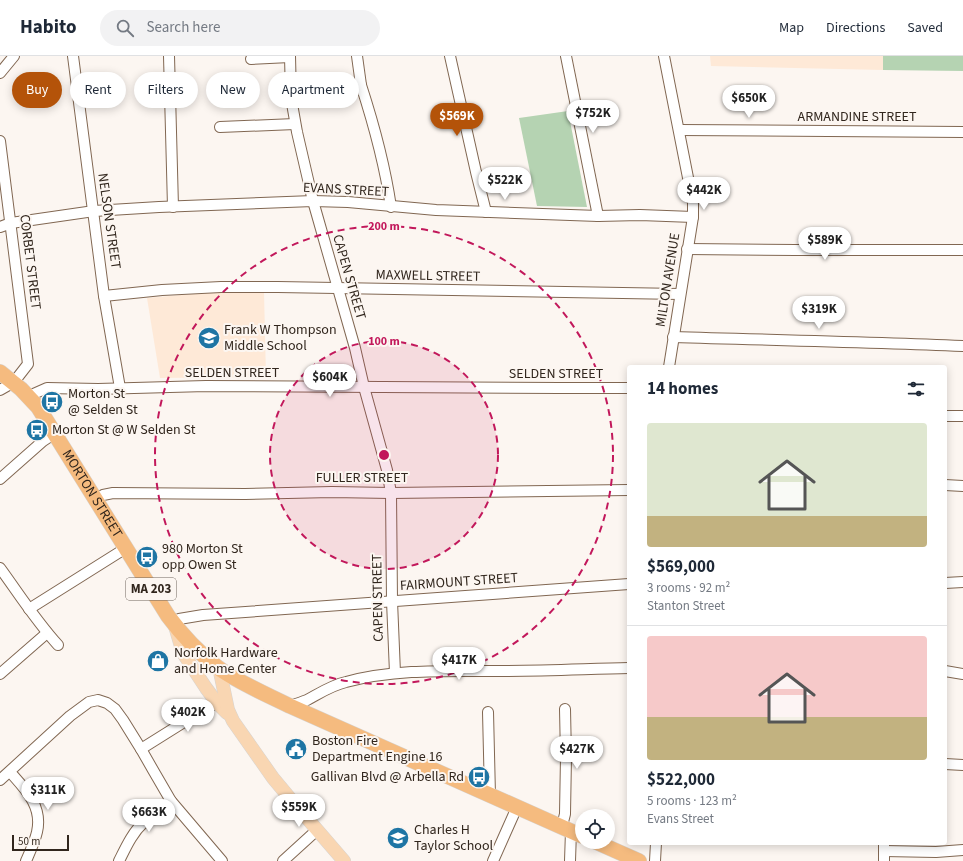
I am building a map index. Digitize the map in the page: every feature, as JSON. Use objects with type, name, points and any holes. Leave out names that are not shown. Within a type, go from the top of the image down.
[{"type":"highway","name":"MORTON STREET","points":[[0,372],[14,382],[38,407],[156,596],[195,648],[218,667]]},
{"type":"highway","name":"MA 203","points":[[218,667],[252,687],[290,706],[572,831]]},
{"type":"highway","points":[[612,849],[640,861]]},
{"type":"main road","name":"MORTON STREET","points":[[176,622],[183,654],[204,685],[221,701],[273,778],[344,861]]},
{"type":"main road","points":[[218,667],[221,701]]},
{"type":"street","points":[[0,73],[14,56]]},
{"type":"street","name":"NELSON STREET","points":[[73,56],[104,296],[120,388]]},
{"type":"street","points":[[169,56],[173,207]]},
{"type":"street","points":[[251,59],[290,56]]},
{"type":"street","name":"CAPEN STREET","points":[[290,56],[291,72]]},
{"type":"street","points":[[356,56],[361,85],[372,120],[388,186],[391,207]]},
{"type":"street","points":[[450,56],[486,212]]},
{"type":"street","points":[[566,56],[598,216]]},
{"type":"street","name":"MILTON AVENUE","points":[[664,56],[693,203],[693,217],[669,365]]},
{"type":"street","name":"CAPEN STREET","points":[[293,108],[313,201],[355,348],[387,470],[391,493],[392,601],[395,673]]},
{"type":"street","points":[[220,127],[295,124]]},
{"type":"street","name":"ARMANDINE STREET","points":[[679,130],[963,132]]},
{"type":"street","name":"CORBET STREET","points":[[0,141],[28,364],[14,382]]},
{"type":"street","name":"EVANS STREET","points":[[0,227],[11,223],[94,211],[313,201],[348,202],[436,210],[598,216],[640,215],[693,217]]},
{"type":"street","points":[[687,249],[963,250]]},
{"type":"street","name":"MAXWELL STREET","points":[[104,296],[162,290],[222,287],[680,294]]},
{"type":"street","points":[[673,337],[963,346]]},
{"type":"street","points":[[0,390],[14,382]]},
{"type":"street","name":"SELDEN STREET","points":[[29,396],[47,388],[206,386],[627,388]]},
{"type":"street","points":[[947,416],[963,416]]},
{"type":"street","points":[[0,479],[43,441],[55,433]]},
{"type":"street","points":[[947,485],[963,486]]},
{"type":"street","name":"FULLER STREET","points":[[96,499],[103,495],[113,493],[245,494],[627,490]]},
{"type":"street","points":[[29,609],[126,548]]},
{"type":"street","points":[[0,568],[3,579],[58,645]]},
{"type":"street","points":[[947,583],[963,582]]},
{"type":"street","name":"FAIRMOUNT STREET","points":[[176,622],[203,615],[627,584]]},
{"type":"street","points":[[0,674],[47,633]]},
{"type":"street","points":[[290,706],[305,701],[344,682],[395,673],[440,670],[496,671],[627,668]]},
{"type":"street","points":[[947,671],[963,674]]},
{"type":"street","points":[[0,780],[70,716],[89,702],[98,700],[107,703],[115,709],[141,748],[171,801],[222,861]]},
{"type":"street","points":[[141,748],[221,701]]},
{"type":"street","points":[[565,709],[565,814],[572,831],[570,861]]},
{"type":"street","points":[[488,712],[490,795]]},
{"type":"street","points":[[947,764],[963,765]]},
{"type":"street","points":[[10,772],[36,806],[38,820],[37,832],[26,861]]},
{"type":"street","points":[[119,861],[127,845],[144,821],[171,801]]},
{"type":"street","points":[[493,861],[497,855],[517,807]]},
{"type":"street","points":[[283,861],[317,830]]},
{"type":"street","points":[[655,861],[656,845]]},
{"type":"street","points":[[884,852],[936,852],[963,850]]},
{"type":"shaded area","points":[[710,56],[883,56],[883,70],[711,66]]},
{"type":"shaded area","name":"Frank W Thompson Middle School","points":[[226,292],[264,292],[266,377],[160,378],[147,298]]},
{"type":"green space","points":[[883,56],[963,56],[963,71],[883,70]]},
{"type":"green space","points":[[568,111],[587,207],[537,206],[519,118]]},
{"type":"place","name":"Frank W Thompson Middle School","points":[[209,338]]},
{"type":"place","name":"Morton St @ Selden St","points":[[52,402]]},
{"type":"place","name":"Morton St @ W Selden St","points":[[37,430]]},
{"type":"place","name":"980 Morton St opp Owen St","points":[[147,557]]},
{"type":"place","name":"Norfolk Hardware and Home Center","points":[[158,661]]},
{"type":"place","name":"Boston Fire Department Engine 16","points":[[296,749]]},
{"type":"place","name":"Gallivan Blvd @ Arbella Rd","points":[[479,777]]},
{"type":"place","name":"Charles H Taylor School","points":[[398,838]]}]
